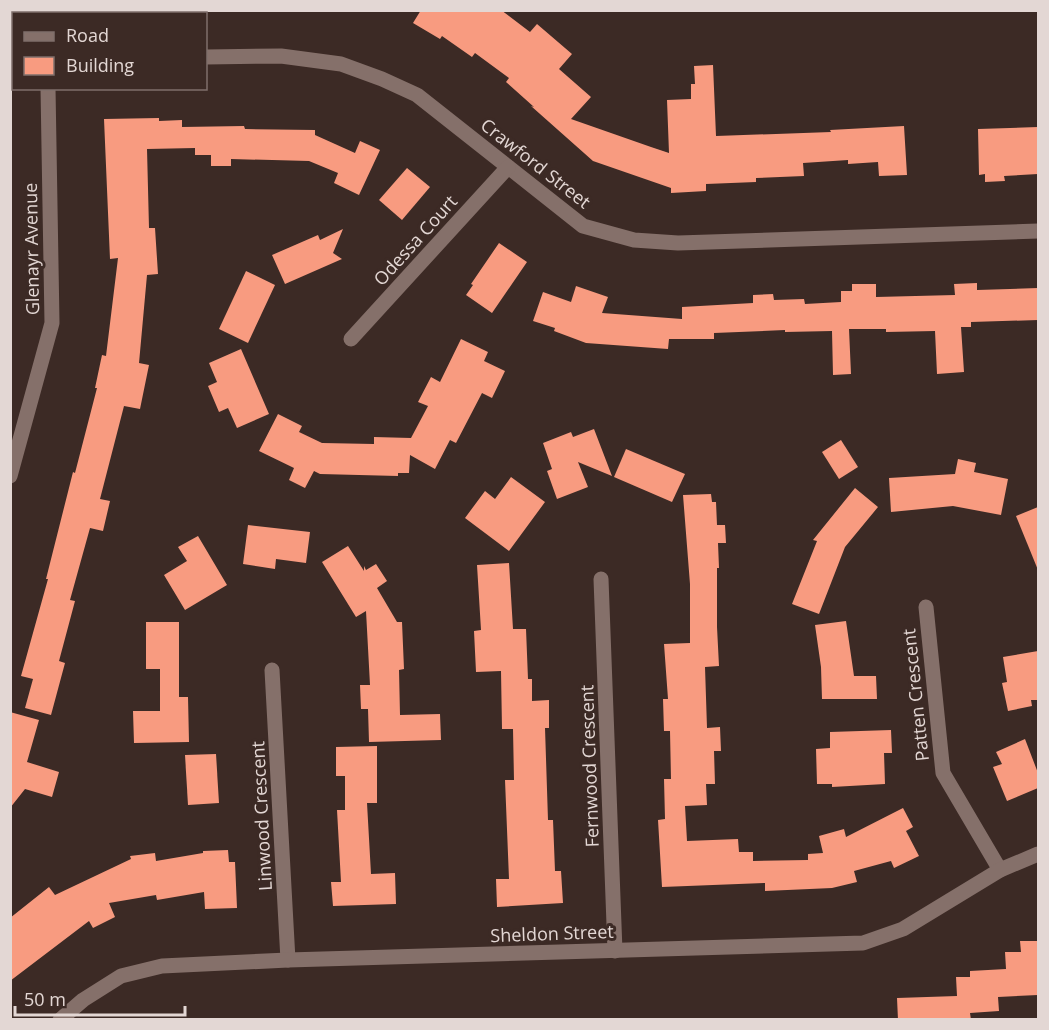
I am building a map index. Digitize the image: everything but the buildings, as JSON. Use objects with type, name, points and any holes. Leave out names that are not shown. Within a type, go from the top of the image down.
[{"type":"street","name":"Crawford Street","points":[[207,57],[281,56],[341,64],[382,79],[417,95],[583,226],[634,240],[678,243],[1038,231]]},
{"type":"street","name":"Glenayr Avenue","points":[[10,476],[52,322],[48,90]]},
{"type":"street","name":"Odessa Court","points":[[351,339],[508,167]]},
{"type":"street","name":"Fernwood Crescent","points":[[601,579],[615,951]]},
{"type":"street","name":"Patten Crescent","points":[[926,607],[943,773],[1000,870]]},
{"type":"street","name":"Linwood Crescent","points":[[272,670],[288,960]]},
{"type":"street","name":"Sheldon Street","points":[[60,1020],[83,1000],[121,976],[162,966],[288,960],[863,943],[903,929],[1000,870],[1038,854]]}]
